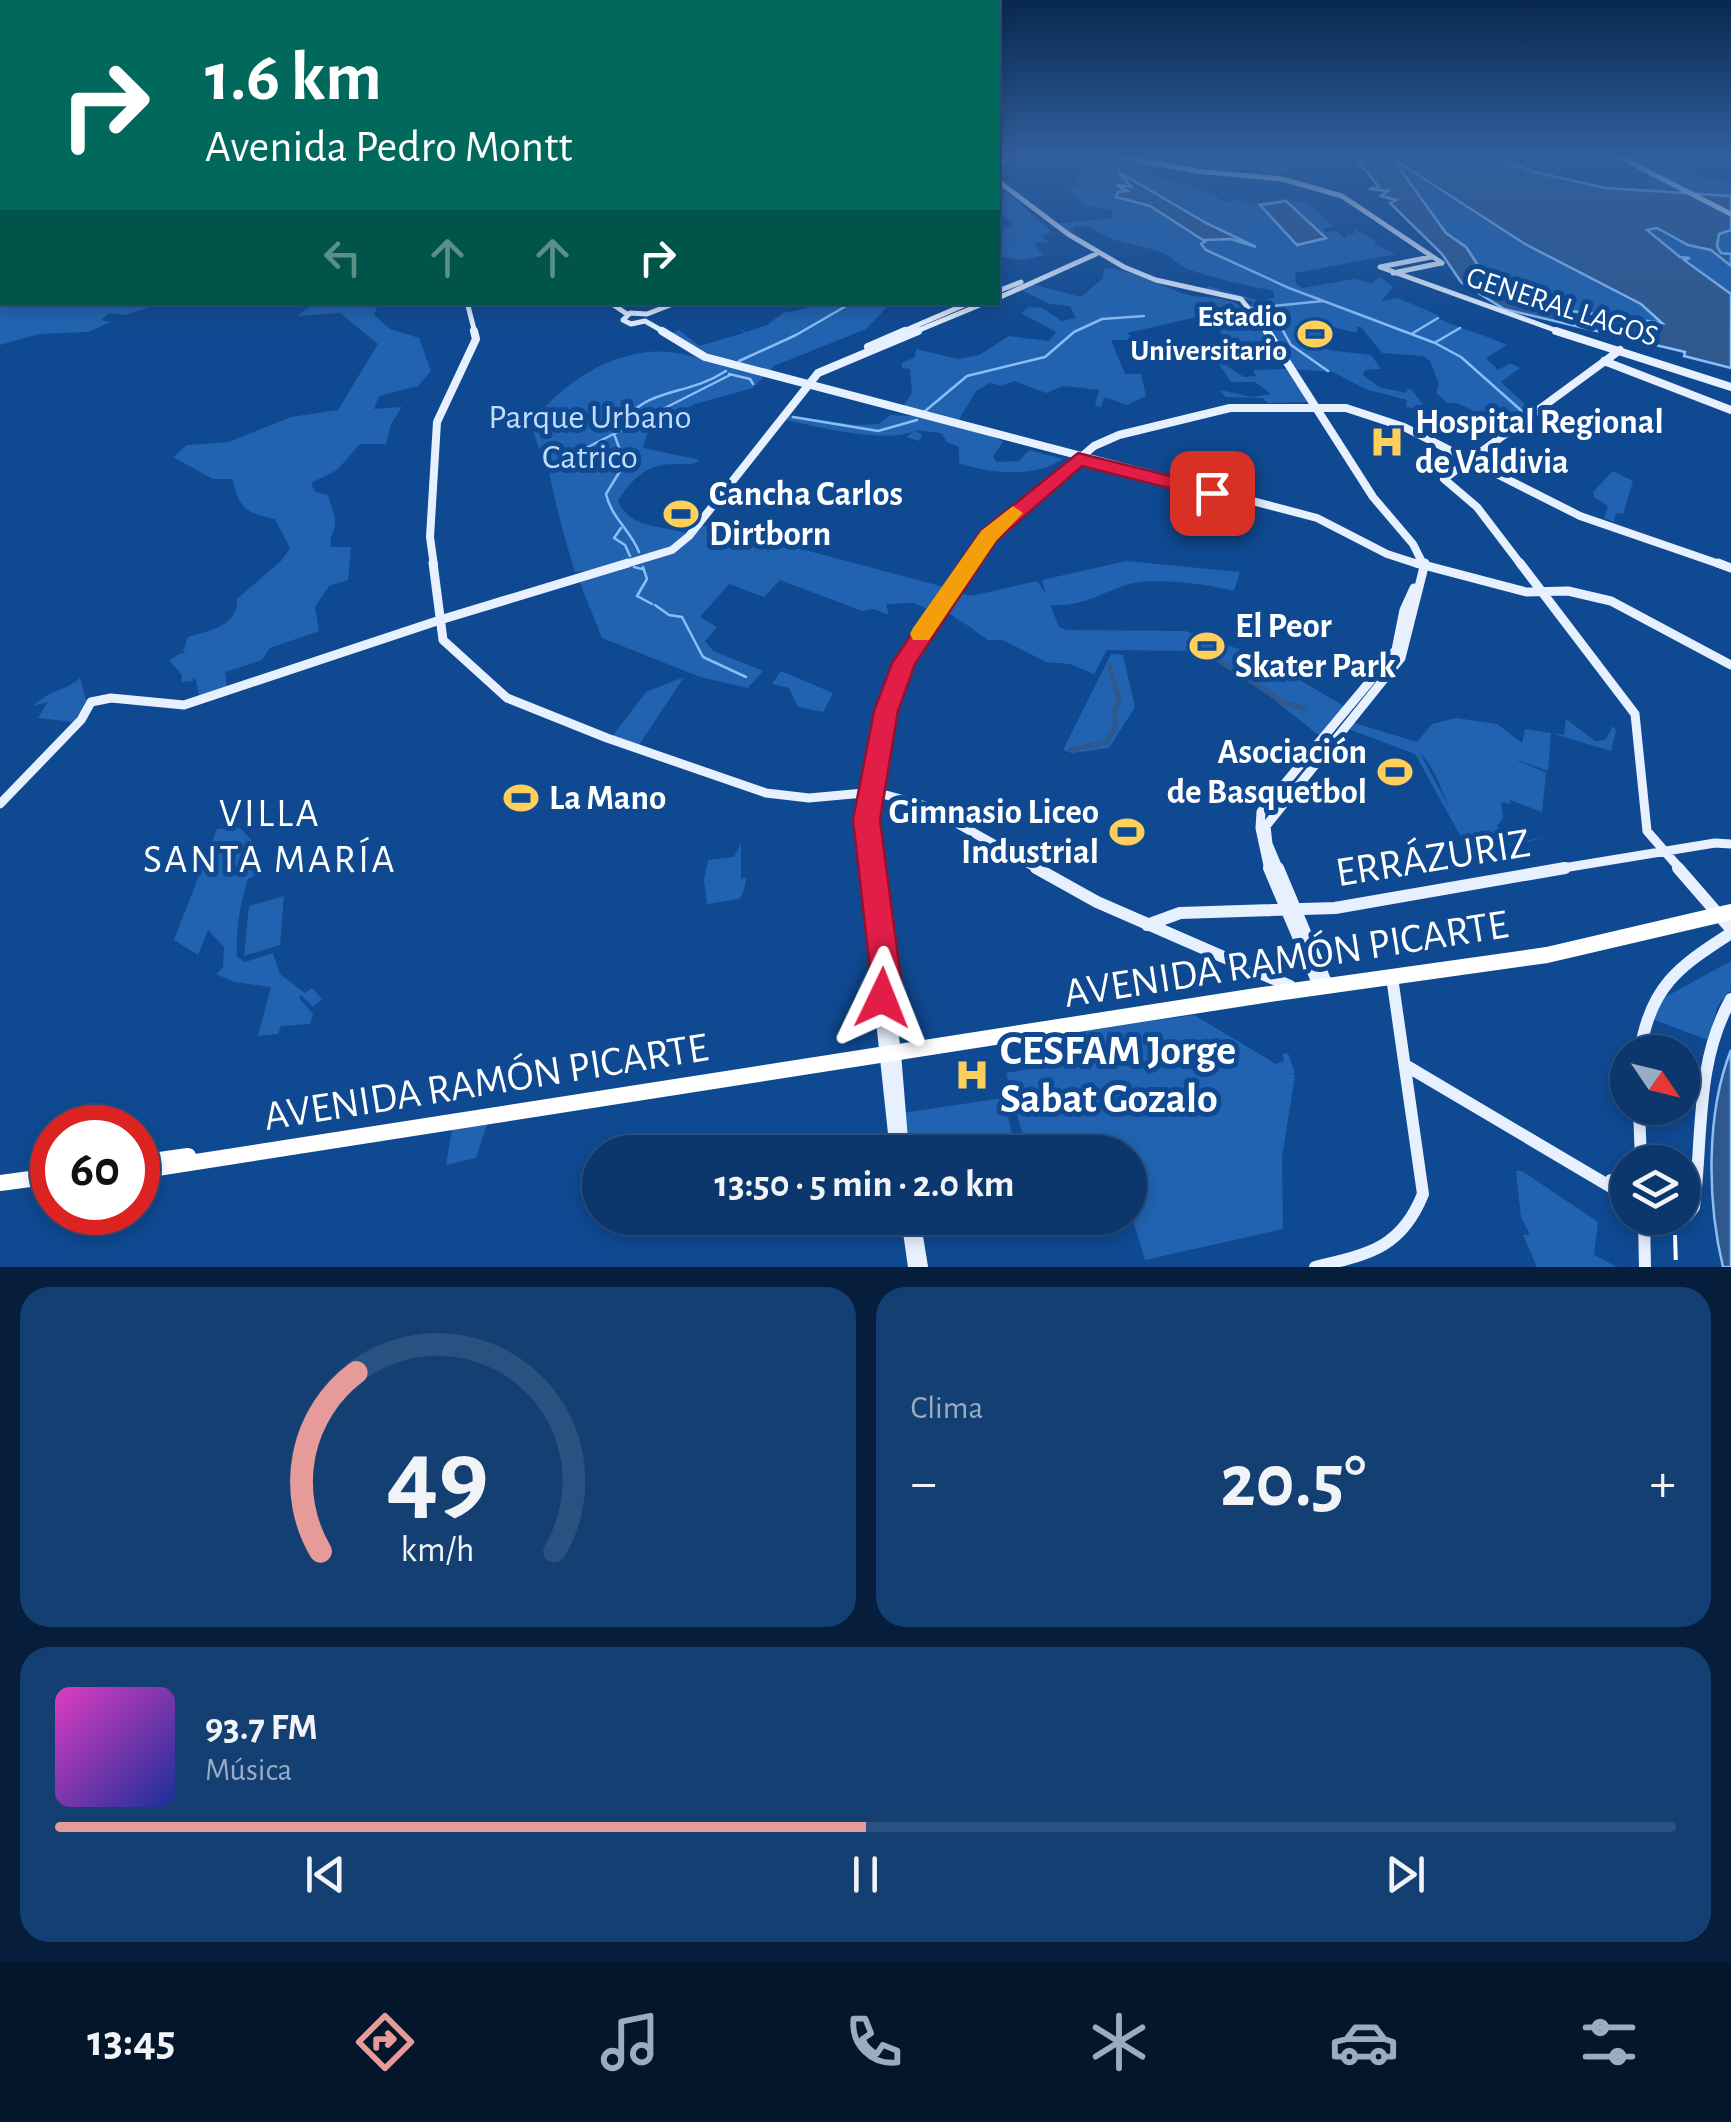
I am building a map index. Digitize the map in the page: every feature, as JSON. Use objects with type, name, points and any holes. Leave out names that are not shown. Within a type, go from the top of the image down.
[{"type":"highway","name":"AVENIDA RAMÓN PICARTE","points":[[1551,955],[1602,938],[1725,921]]},
{"type":"highway","name":"AVENIDA RAMÓN PICARTE","points":[[890,1050],[1290,986],[1392,978],[1551,955],[1725,921]]},
{"type":"highway","name":"AVENIDA RAMÓN PICARTE","points":[[160,1164],[1319,983],[1392,978]]},
{"type":"highway","points":[[0,1187],[30,1182]]},
{"type":"main road","points":[[1039,214],[1063,235],[1142,279],[1243,303],[1313,404],[1372,503],[1398,527],[1420,565],[1401,658],[1267,822],[1268,844],[1319,983]]},
{"type":"main road","points":[[1371,214],[1442,262]]},
{"type":"main road","points":[[1000,294],[1093,253]]},
{"type":"main road","name":"GENERAL LAGOS","points":[[1432,256],[1380,267],[1731,387]]},
{"type":"main road","points":[[1390,273],[1442,262]]},
{"type":"main road","points":[[468,305],[476,339],[462,374],[442,405],[436,432],[430,537],[440,618],[450,651],[517,702],[630,747],[766,793],[809,798],[867,792],[897,796],[938,812],[1145,925],[1290,986]]},
{"type":"main road","points":[[616,305],[644,318],[697,357],[1313,520],[1420,565],[1543,593],[1593,599],[1641,617],[1731,667]]},
{"type":"main road","points":[[628,313],[623,318],[626,322],[669,305]]},
{"type":"main road","points":[[100,700],[184,705],[440,618],[664,551],[689,536],[814,371],[964,305]]},
{"type":"main road","points":[[806,384],[818,374],[980,305]]},
{"type":"main road","points":[[1616,349],[1444,478],[1476,506],[1634,714],[1645,826],[1725,921],[1655,994],[1642,1035]]},
{"type":"main road","points":[[1604,360],[1731,410]]},
{"type":"main road","points":[[1077,457],[1112,437],[1230,408],[1313,404]]},
{"type":"main road","points":[[885,1000],[860,834],[893,682],[966,565],[999,525],[1077,457],[1112,434],[1222,407],[1313,404],[1376,415],[1580,516],[1731,568]]},
{"type":"main road","points":[[1077,457],[1317,518],[1420,565]]},
{"type":"main road","points":[[626,562],[664,551]]},
{"type":"main road","points":[[0,804],[100,700]]},
{"type":"main road","points":[[0,812],[100,700]]},
{"type":"main road","points":[[867,792],[866,840],[898,1135]]},
{"type":"main road","name":"ERRÁZURIZ","points":[[1145,925],[1180,912],[1293,912],[1663,851],[1731,844]]},
{"type":"main road","points":[[872,925],[879,939]]},
{"type":"main road","points":[[1315,1267],[1399,1238],[1427,1191],[1419,1163],[1392,978]]},
{"type":"main road","points":[[1699,1145],[1702,1093],[1722,1014],[1731,999]]},
{"type":"main road","points":[[1404,1065],[1610,1185]]},
{"type":"main road","points":[[1586,1170],[1610,1181]]},
{"type":"main road","points":[[909,1235],[914,1267]]},
{"type":"main road","points":[[917,1235],[922,1267]]},
{"type":"main road","points":[[1645,1235],[1645,1267]]},
{"type":"green space","points":[[1002,214],[1032,214],[1052,232],[1041,236],[1051,243],[1037,242],[1035,246],[1044,255],[1022,260],[1000,256],[1000,229],[1013,224]]},
{"type":"green space","points":[[1113,214],[1320,214],[1334,227],[1324,228],[1324,232],[1336,231],[1345,239],[1347,234],[1356,233],[1352,228],[1396,254],[1295,273],[1296,284],[1303,288],[1354,279],[1372,283],[1380,277],[1393,287],[1381,301],[1398,298],[1438,315],[1445,322],[1507,345],[1486,358],[1498,370],[1510,363],[1520,368],[1501,382],[1530,409],[1506,426],[1457,403],[1447,403],[1436,393],[1439,384],[1430,361],[1423,356],[1382,353],[1361,327],[1357,327],[1357,333],[1320,324],[1332,332],[1312,343],[1329,350],[1371,355],[1381,369],[1365,370],[1363,375],[1379,387],[1406,393],[1407,389],[1412,390],[1427,410],[1406,407],[1407,400],[1365,389],[1333,372],[1290,369],[1276,352],[1275,358],[1235,352],[1227,346],[1215,321],[1201,316],[1127,333],[1136,340],[1111,340],[1125,374],[1141,374],[1146,396],[1127,405],[1104,397],[1101,407],[1095,406],[1099,390],[1064,386],[1046,393],[1014,381],[1001,386],[990,383],[976,391],[958,421],[902,408],[912,393],[910,369],[902,368],[902,363],[915,357],[916,349],[958,359],[979,355],[1009,336],[1049,341],[1056,332],[1021,313],[1029,307],[1042,308],[1062,321],[1076,318],[1070,306],[1050,304],[1021,290],[1031,284],[1081,297],[1103,278],[1104,269],[1112,269],[1188,295],[1230,301],[1242,308],[1253,302],[1224,291],[1205,290],[1209,286],[1261,301],[1275,297],[1272,290],[1196,272],[1161,252],[1114,240],[1090,226],[1073,227],[1072,236],[1052,224],[1114,218]]},
{"type":"green space","points":[[1433,214],[1480,214],[1525,244],[1641,304],[1664,324],[1541,307],[1514,298],[1490,285],[1466,247],[1446,233]]},
{"type":"green space","points":[[1651,224],[1731,227],[1731,294],[1646,232]]},
{"type":"green space","points":[[0,305],[156,305],[124,315],[108,313],[102,320],[110,322],[88,332],[39,334],[0,345]]},
{"type":"green space","points":[[312,305],[378,305],[374,315],[390,329],[419,338],[431,371],[418,386],[379,396],[374,409],[402,407],[391,424],[386,444],[360,444],[337,470],[311,483],[315,492],[328,495],[333,509],[331,547],[351,547],[348,580],[329,586],[315,607],[319,631],[270,648],[262,660],[225,672],[227,687],[199,697],[196,680],[191,677],[194,681],[181,682],[182,675],[169,660],[186,654],[183,651],[188,637],[213,629],[233,616],[237,599],[281,561],[290,548],[275,519],[244,507],[233,479],[213,479],[173,457],[187,445],[228,442],[291,417],[338,410],[378,344],[340,313],[297,316]]},
{"type":"green space","name":"Parque Urbano Catrico","points":[[802,305],[894,305],[866,329],[774,366],[753,388],[695,404],[663,421],[647,434],[643,448],[700,460],[658,466],[635,479],[618,501],[630,517],[686,533],[710,504],[702,525],[720,530],[758,526],[775,542],[789,546],[792,541],[803,543],[790,546],[944,587],[945,595],[955,592],[971,596],[1037,581],[1046,594],[1042,580],[1126,561],[1240,572],[1234,591],[1147,582],[1123,586],[1079,603],[1050,605],[1059,627],[1067,630],[1185,631],[1259,656],[1344,706],[1321,737],[1244,676],[1196,651],[1107,650],[1094,674],[1070,664],[1046,662],[1003,640],[988,640],[954,616],[979,638],[936,602],[930,610],[914,603],[886,604],[889,615],[874,609],[862,611],[780,580],[764,597],[729,584],[700,617],[717,627],[705,641],[713,651],[763,671],[748,688],[700,677],[602,638],[580,583],[601,569],[575,572],[532,423],[564,389],[605,364],[650,352],[696,358],[665,337],[699,356],[667,335],[679,330],[699,346],[744,333],[737,327],[746,332],[767,325],[783,313],[807,308]]},
{"type":"green space","points":[[1215,358],[1244,377],[1256,376],[1253,370],[1286,369],[1308,402],[1268,403],[1262,398],[1225,397],[1220,390],[1251,397],[1271,394],[1255,382],[1231,382]]},
{"type":"green space","points":[[890,407],[995,437],[1003,442],[993,457],[996,462],[1019,461],[1029,450],[1063,459],[1026,472],[984,470],[959,463],[959,447],[947,442],[941,433],[915,430],[922,435],[920,441],[906,437],[914,431],[869,435],[783,419],[786,415],[857,425],[879,424],[890,415],[912,416]]},
{"type":"green space","points":[[1613,471],[1633,481],[1623,514],[1616,513],[1614,522],[1604,518],[1608,506],[1593,492]]},
{"type":"green space","points":[[1111,654],[1123,655],[1135,707],[1109,748],[1072,753],[1063,750]]},
{"type":"green space","points":[[781,671],[833,693],[823,712],[798,707],[789,688],[772,684]]},
{"type":"green space","points":[[684,677],[637,748],[611,738],[646,692]]},
{"type":"green space","points":[[80,678],[86,700],[74,722],[38,718],[48,702],[33,706]]},
{"type":"green space","points":[[1456,718],[1497,724],[1522,743],[1525,729],[1551,733],[1548,771],[1512,758],[1546,773],[1542,812],[1510,800],[1510,804],[1501,802],[1503,818],[1497,826],[1508,839],[1478,847],[1463,833],[1473,851],[1552,836],[1471,855],[1415,754],[1346,728],[1351,722],[1417,742],[1432,724]],"holes":[[[1420,753],[1435,775],[1450,808]]]},
{"type":"green space","points":[[1566,719],[1595,741],[1605,740],[1613,726],[1616,730],[1611,751],[1551,733],[1564,735]]},
{"type":"green space","points":[[240,828],[253,842],[251,858],[257,875],[248,879],[242,900],[237,957],[245,962],[273,953],[280,974],[305,993],[312,988],[322,999],[313,1007],[301,995],[299,998],[313,1014],[310,1024],[281,1026],[278,1034],[258,1036],[271,987],[234,982],[216,974],[223,967],[224,947],[208,930],[198,955],[174,940],[217,829]]},
{"type":"green space","points":[[741,843],[741,880],[746,877],[741,897],[707,904],[704,880],[708,860],[734,857]]},
{"type":"green space","points":[[284,896],[280,945],[244,956],[249,906]]},
{"type":"green space","points":[[1731,961],[1731,990],[1718,1005],[1708,1040],[1652,1019],[1658,1001]]},
{"type":"green space","points":[[1194,1015],[1276,1064],[1284,1061],[1282,1054],[1288,1053],[1295,1073],[1291,1073],[1295,1075],[1282,1158],[1283,1229],[1145,1260],[1138,1235],[1147,1235],[1147,1135],[1022,1135],[1006,1073],[1083,1060],[1075,1032]]},
{"type":"green space","points":[[1004,1098],[1012,1135],[904,1135],[901,1113]]},
{"type":"green space","points":[[487,1124],[476,1158],[446,1165],[452,1130]]},
{"type":"green space","points":[[1516,1171],[1522,1171],[1598,1222],[1594,1255],[1617,1267],[1537,1267],[1523,1235],[1530,1235],[1521,1217]]},
{"type":"shaded area","points":[[1163,214],[1191,214],[1256,247],[1231,239],[1203,240]]},
{"type":"shaded area","points":[[1268,214],[1300,214],[1326,238],[1297,245]]},
{"type":"shaded area","points":[[1401,214],[1432,214],[1446,233],[1466,247],[1491,285],[1514,298],[1541,307],[1662,323],[1641,304],[1525,244],[1479,214],[1731,214],[1731,230],[1719,234],[1717,246],[1721,253],[1731,254],[1731,266],[1711,250],[1688,245],[1657,228],[1647,230],[1680,257],[1690,258],[1684,260],[1731,294],[1731,368],[1684,356],[1685,352],[1504,309],[1461,282],[1442,254]]},
{"type":"shaded area","points":[[1731,1050],[1731,1267],[1723,1267],[1714,1214],[1713,1129]]},
{"type":"waterway","points":[[1206,241],[1201,244],[1206,250],[1289,288],[1435,343],[1461,357],[1524,413]]},
{"type":"waterway","points":[[1211,312],[1225,300]]},
{"type":"waterway","points":[[1269,306],[1323,301]]},
{"type":"waterway","points":[[739,361],[848,305]]},
{"type":"waterway","points":[[1252,308],[1269,306]]},
{"type":"waterway","points":[[1269,306],[1291,345],[1328,371]]},
{"type":"waterway","points":[[1211,312],[1243,309]]},
{"type":"waterway","points":[[924,412],[967,376],[1045,357],[1074,332],[1102,319],[1144,316]]},
{"type":"waterway","points":[[1413,333],[1438,318]]},
{"type":"waterway","points":[[1436,342],[1460,328]]},
{"type":"waterway","points":[[614,434],[625,418],[651,399],[726,371]]},
{"type":"waterway","points":[[729,374],[750,379],[753,384]]},
{"type":"waterway","points":[[614,434],[730,375]]},
{"type":"waterway","points":[[793,417],[878,431],[917,420]]},
{"type":"waterway","points":[[586,448],[614,434]]},
{"type":"waterway","points":[[614,434],[625,463],[606,494],[639,552]]},
{"type":"waterway","points":[[621,528],[614,538],[625,545],[630,556]]},
{"type":"waterway","points":[[634,567],[642,569]]},
{"type":"waterway","points":[[643,567],[647,579],[637,596],[652,604]]},
{"type":"waterway","points":[[655,605],[669,615],[682,617],[703,657],[746,677]]},
{"type":"waterway","points":[[1220,661],[1283,702],[1305,709]]},
{"type":"waterway","points":[[1109,665],[1119,700],[1115,709]]},
{"type":"waterway","points":[[1070,750],[1106,742],[1116,727],[1114,711]]},
{"type":"railway","points":[[1675,1235],[1676,1267]]},
{"type":"slow traffic","points":[[921,634],[989,536],[1013,513]]},
{"type":"place","name":"Estadio Universitario","points":[[1315,334]]},
{"type":"place","name":"Hospital Regional de Valdivia","points":[[1387,442]]},
{"type":"place","name":"Cancha Carlos Dirtborn","points":[[681,514]]},
{"type":"place","name":"El Peor Skater Park","points":[[1207,646]]},
{"type":"place","name":"Asociación de Basquetbol","points":[[1395,772]]},
{"type":"place","name":"La Mano","points":[[521,798]]},
{"type":"place","name":"Gimnasio Liceo Industrial","points":[[1127,832]]},
{"type":"place","name":"CESFAM Jorge Sabat Gozalo","points":[[972,1075]]},
{"type":"district","name":"VILLA SANTA MARÍA","points":[[270,837]]},
{"type":"route","points":[[882,998],[889,1002],[866,820],[886,711],[904,663],[923,630],[989,536],[1078,459],[1212,493]]}]
